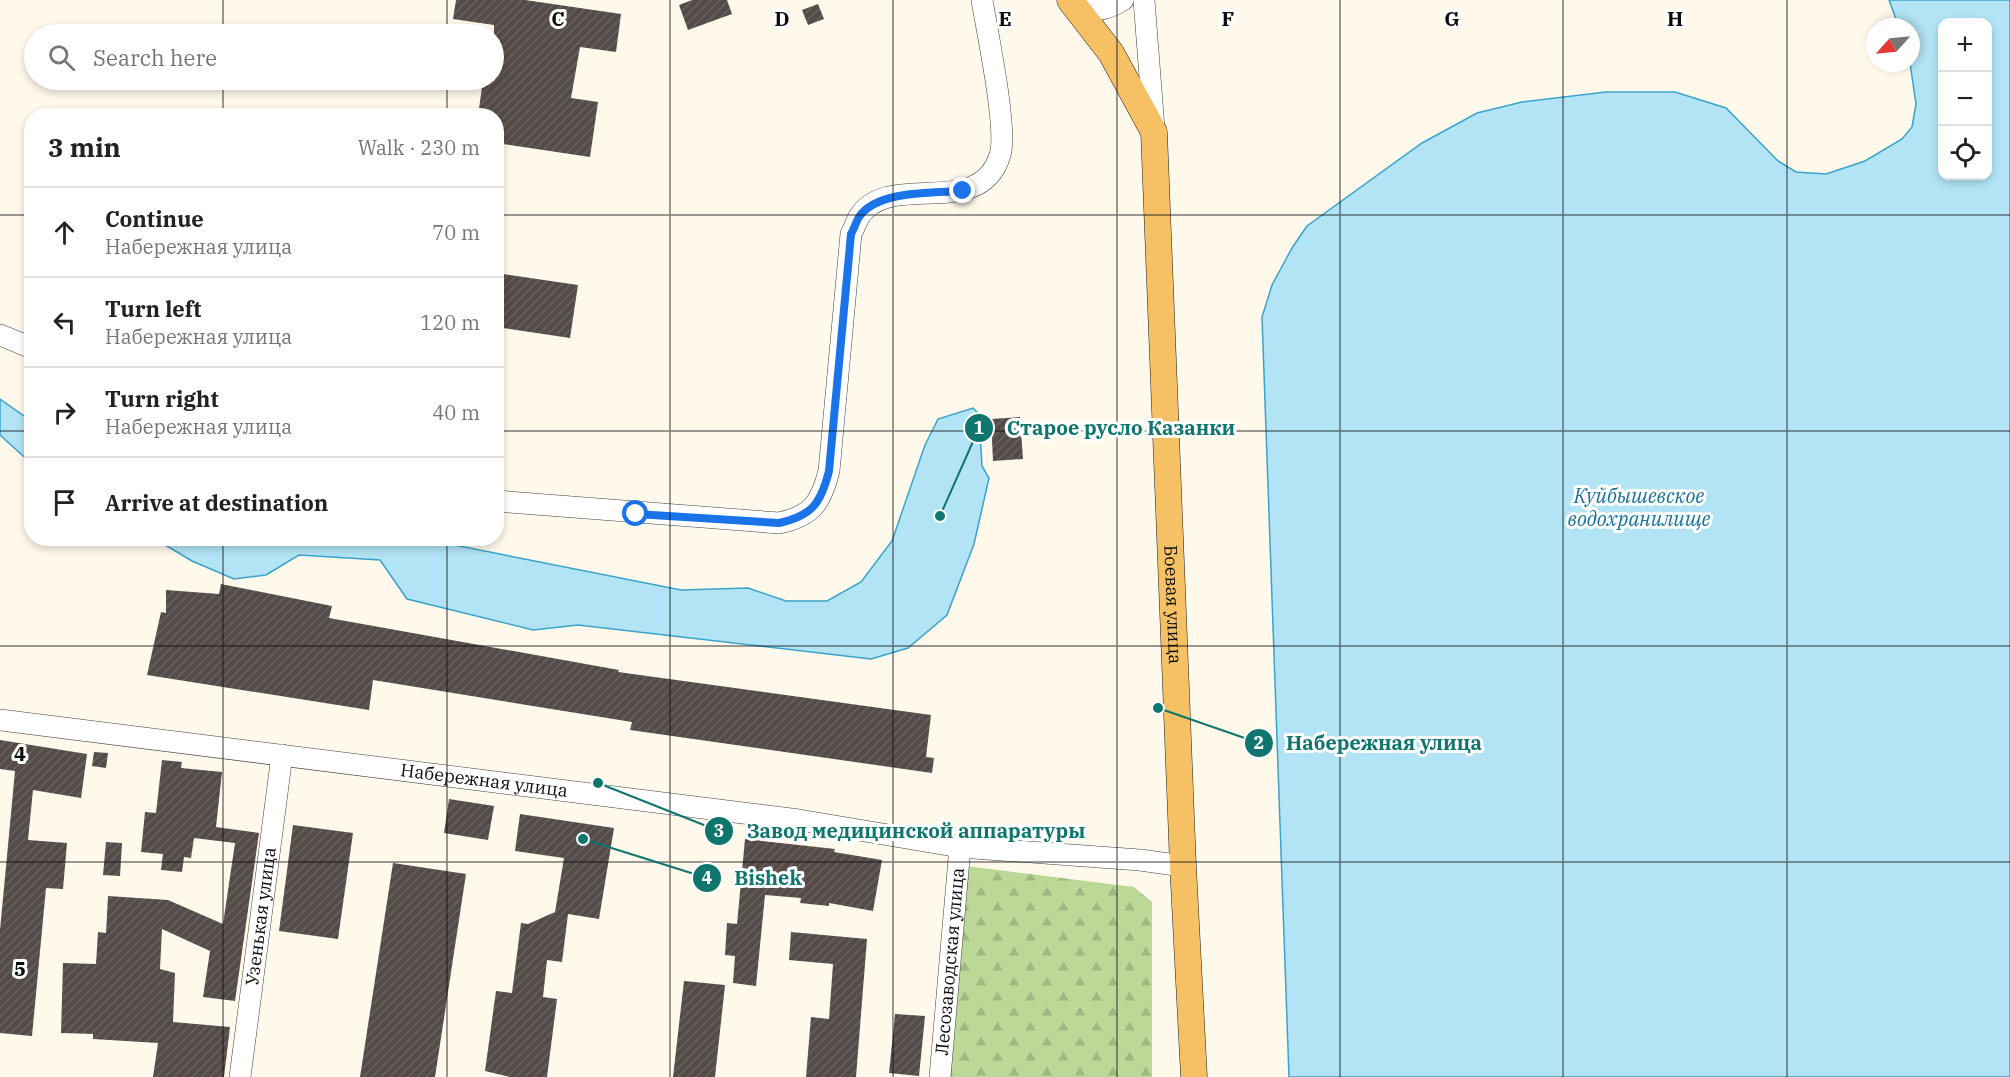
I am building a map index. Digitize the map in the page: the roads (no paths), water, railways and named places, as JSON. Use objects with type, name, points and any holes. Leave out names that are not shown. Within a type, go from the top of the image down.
[{"type":"main road","points":[[1073,3],[1111,53],[1154,132]]},
{"type":"main road","name":"Боевая улица","points":[[1154,132],[1183,866],[1194,1077]]},
{"type":"street","points":[[504,502],[779,523],[797,519],[813,508],[823,495],[829,471],[851,234],[859,216],[874,204],[896,196],[963,191],[980,183],[994,168],[1001,153],[1002,131],[982,0]]},
{"type":"street","points":[[1073,3],[1093,11],[1110,8],[1124,0]]},
{"type":"street","points":[[1144,0],[1154,132]]},
{"type":"street","points":[[0,335],[24,345]]},
{"type":"street","name":"Набережная улица","points":[[0,720],[798,820],[960,847],[1140,860],[1183,866]]},
{"type":"street","name":"Узенькая улица","points":[[240,1077],[282,755]]},
{"type":"street","name":"Лесозаводская улица","points":[[940,1077],[960,847]]},
{"type":"water","name":"Куйбышевское водохранилище","points":[[1889,0],[2010,0],[2010,1077],[1289,1077],[1262,317],[1272,285],[1292,248],[1307,226],[1422,143],[1477,113],[1522,102],[1606,92],[1675,92],[1726,108],[1778,161],[1796,172],[1826,174],[1865,161],[1902,139],[1912,127],[1916,104],[1911,72],[1920,72],[1920,18],[1896,18]]},
{"type":"water","points":[[0,399],[24,416],[24,457],[0,435]]},
{"type":"water","points":[[973,408],[979,414],[982,466],[989,478],[974,544],[947,615],[908,648],[871,659],[578,625],[533,630],[407,599],[380,560],[299,555],[266,575],[234,579],[192,561],[167,546],[459,546],[681,590],[748,588],[786,601],[827,601],[861,582],[892,541],[925,445],[938,419]]},
{"type":"place","name":"Старое русло Казанки","points":[[940,516]]},
{"type":"place","name":"Набережная улица","points":[[1158,708]]},
{"type":"place","name":"Завод медицинской аппаратуры","points":[[598,783]]},
{"type":"place","name":"Bishek","points":[[583,839]]}]
